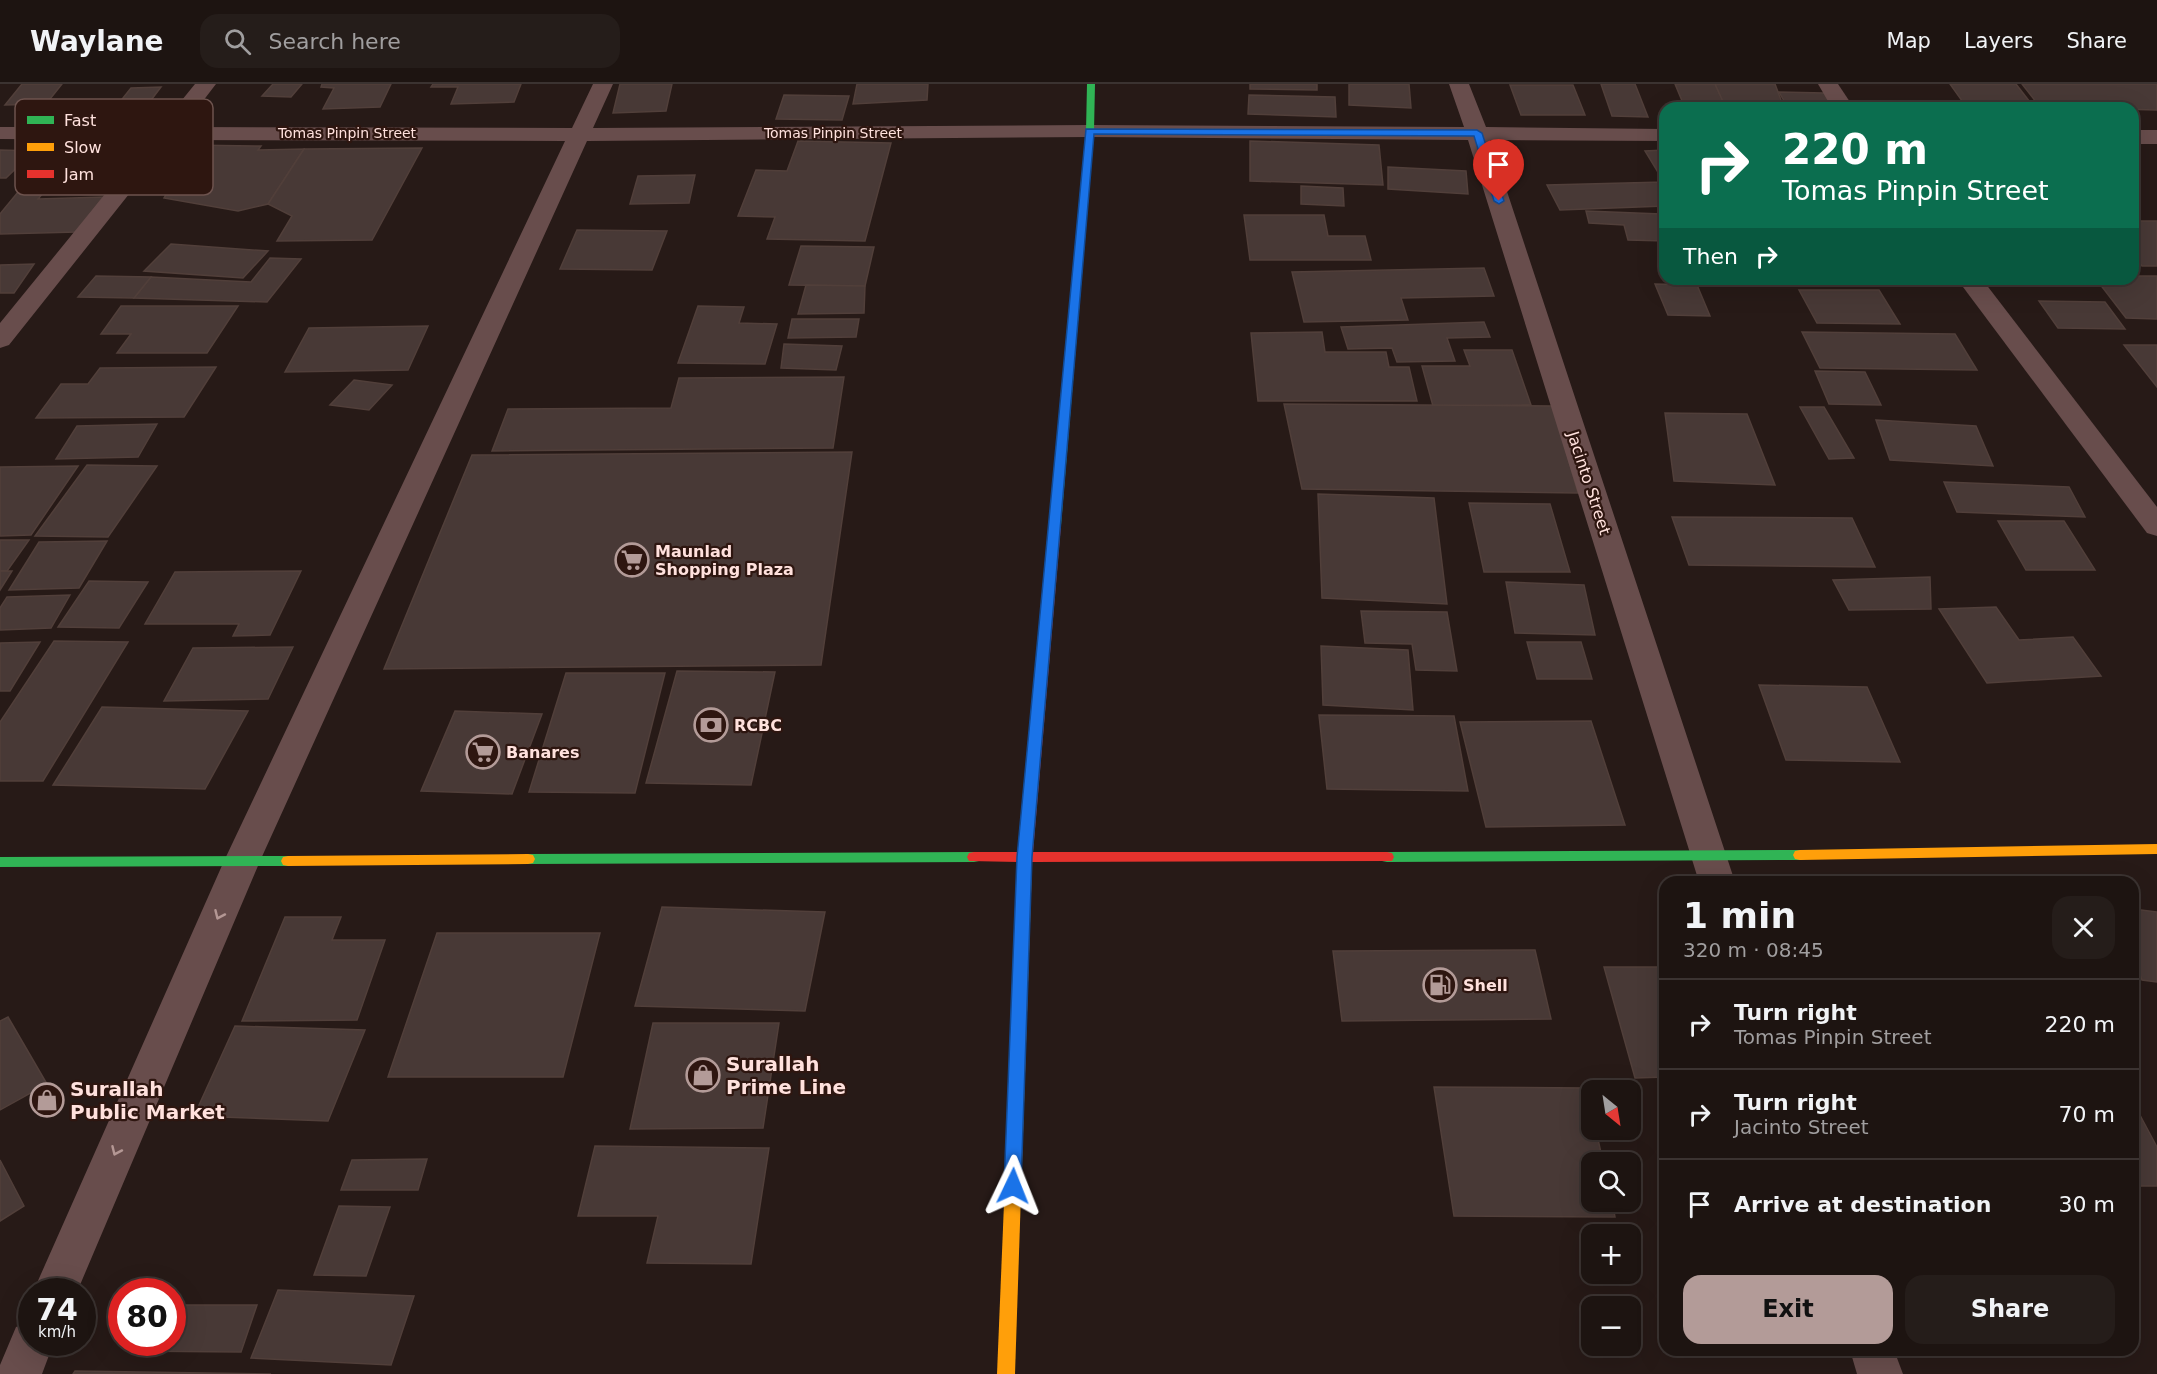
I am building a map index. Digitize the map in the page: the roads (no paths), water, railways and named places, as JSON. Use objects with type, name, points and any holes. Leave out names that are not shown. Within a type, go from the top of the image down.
[{"type":"main road","points":[[1006,1374],[1025,857],[1090,131],[1091,84]]},
{"type":"main road","points":[[0,862],[1025,857],[1712,869],[2157,849]]},
{"type":"street","points":[[194,99],[206,84]]},
{"type":"street","points":[[61,1278],[242,861],[603,84]]},
{"type":"street","name":"Jacinto Street","points":[[1459,84],[1477,133],[1712,869]]},
{"type":"street","points":[[1828,84],[1839,102]]},
{"type":"street","name":"Tomas Pinpin Street","points":[[213,132],[580,135],[1090,131],[1659,135]]},
{"type":"street","name":"Tomas Pinpin Street","points":[[0,133],[15,133]]},
{"type":"street","points":[[2139,137],[2157,137]]},
{"type":"street","points":[[0,340],[116,195]]},
{"type":"street","points":[[1974,285],[2157,527]]},
{"type":"street","points":[[19,1374],[26,1356]]},
{"type":"street","points":[[1874,1356],[1880,1374]]},
{"type":"place","name":"Maunlad Shopping Plaza","points":[[632,560]]},
{"type":"place","name":"RCBC","points":[[711,725]]},
{"type":"place","name":"Banares","points":[[483,752]]},
{"type":"place","name":"Shell","points":[[1440,985]]},
{"type":"place","name":"Surallah Prime Line","points":[[703,1075]]},
{"type":"place","name":"Surallah Public Market","points":[[47,1100]]}]
